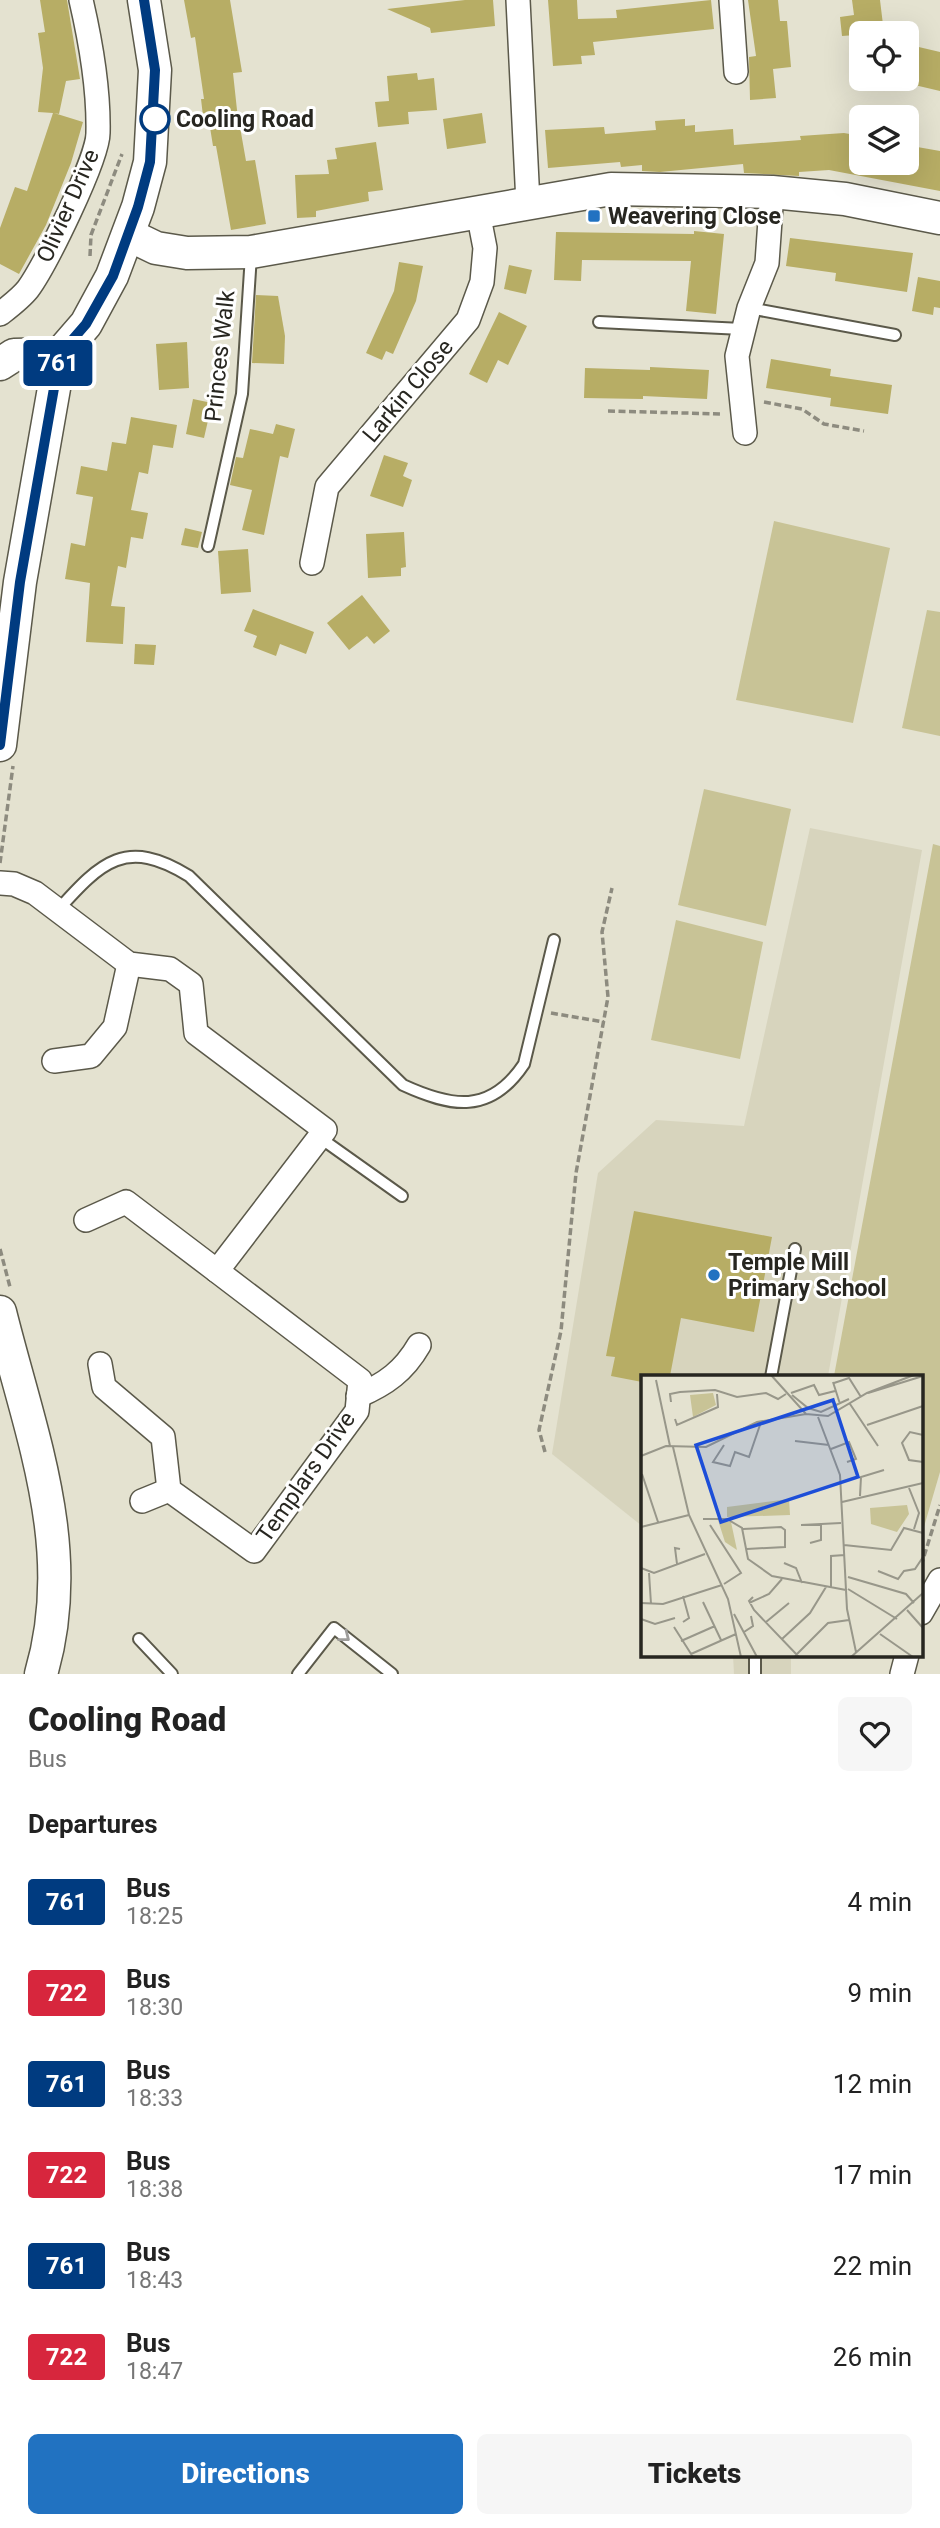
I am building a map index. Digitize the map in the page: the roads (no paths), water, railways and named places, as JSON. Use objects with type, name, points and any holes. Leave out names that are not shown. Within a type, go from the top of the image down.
[{"type":"main road","points":[[0,745],[6,635],[60,354],[86,324],[113,276],[129,235],[150,162],[155,119],[155,70],[144,0]]},
{"type":"main road","points":[[129,235],[156,248],[187,253],[251,252],[611,189],[772,192],[845,199],[940,218]]},
{"type":"main road","points":[[0,364],[14,355],[60,354]]},
{"type":"main road","points":[[0,1312],[40,1455],[52,1533],[56,1572],[53,1618],[41,1674]]},
{"type":"street","name":"Olivier Drive","points":[[0,314],[27,290],[45,260],[84,176],[99,136],[92,58],[81,0]]},
{"type":"street","points":[[518,0],[528,203]]},
{"type":"street","points":[[731,0],[736,72]]},
{"type":"street","points":[[743,415],[737,356],[745,319],[767,263],[772,192]]},
{"type":"street","name":"Larkin Close","points":[[312,564],[327,487],[468,320],[482,282],[485,248],[478,212]]},
{"type":"street","points":[[0,883],[35,893],[129,964],[170,969],[191,984],[196,1033],[325,1130],[216,1271]]},
{"type":"street","points":[[54,1061],[91,1056],[115,1027],[129,964]]},
{"type":"street","name":"Templars Drive","points":[[86,1220],[126,1202],[359,1380],[357,1411],[254,1551],[169,1490]]},
{"type":"street","name":"Templars Drive","points":[[358,1396],[387,1383],[411,1359],[419,1345]]},
{"type":"street","points":[[100,1364],[104,1387],[163,1437],[169,1490],[142,1502]]},
{"type":"street","points":[[922,1612],[940,1580]]},
{"type":"street","points":[[902,1674],[906,1657]]},
{"type":"lane","name":"Princes Walk","points":[[208,546],[242,394],[251,252]]},
{"type":"lane","points":[[599,322],[745,319],[895,335]]},
{"type":"lane","points":[[58,910],[91,873],[116,857],[138,856],[167,862],[189,876],[403,1085],[435,1100],[472,1104],[517,1075],[524,1064],[554,940]]},
{"type":"lane","points":[[319,1137],[402,1196]]},
{"type":"lane","points":[[771,1375],[795,1248]]},
{"type":"lane","points":[[298,1674],[334,1628],[391,1674]]},
{"type":"lane","points":[[139,1639],[172,1674]]},
{"type":"place","name":"Cooling Road","points":[[155,119]]},
{"type":"place","name":"Weavering Close","points":[[594,216]]},
{"type":"place","name":"Temple Mill Primary School","points":[[714,1275]]}]
